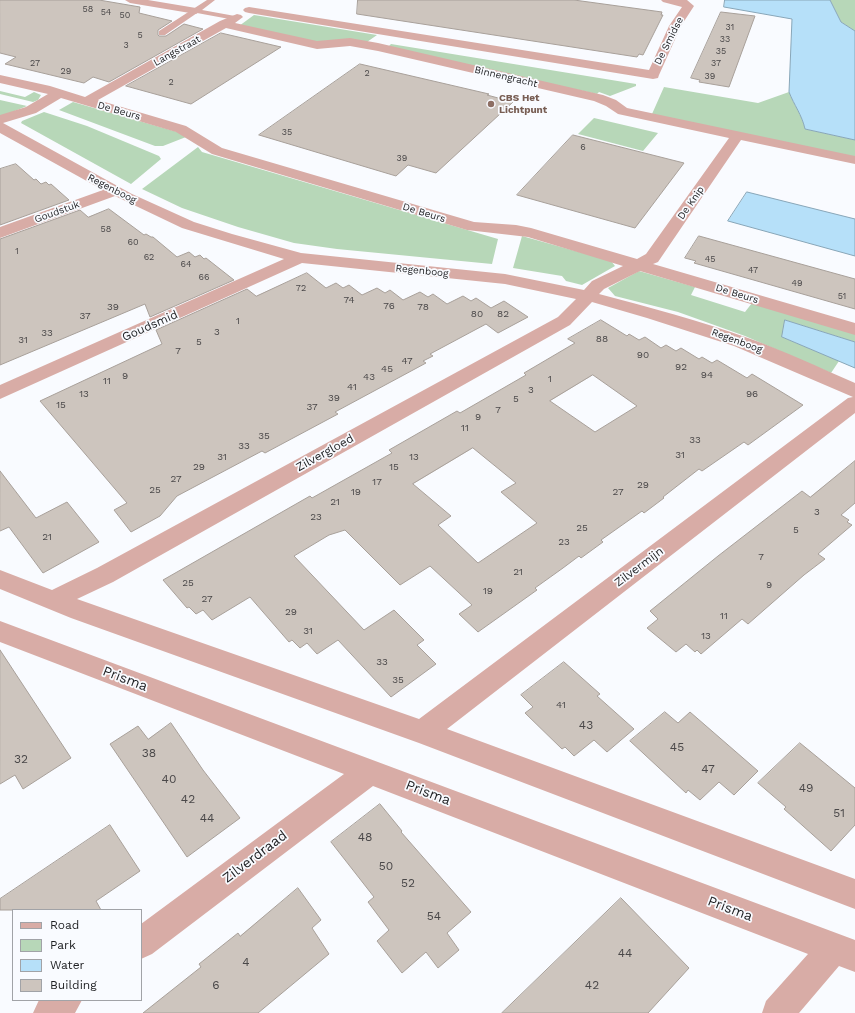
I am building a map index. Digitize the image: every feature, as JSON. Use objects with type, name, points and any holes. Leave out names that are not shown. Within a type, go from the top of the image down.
[{"type":"street","points":[[130,0],[196,11]]},
{"type":"street","name":"Langstraat","points":[[87,102],[267,0]]},
{"type":"street","name":"De Smidse","points":[[652,75],[675,26],[688,6],[682,2],[667,0]]},
{"type":"street","name":"Binnengracht","points":[[249,10],[652,75]]},
{"type":"street","name":"Binnengracht","points":[[230,21],[317,45],[350,42],[378,47],[598,98],[611,103],[623,111],[855,160]]},
{"type":"street","name":"De Beurs","points":[[0,78],[60,93],[187,131],[197,137],[206,147],[217,151],[465,225],[478,228],[516,230],[531,233],[855,329]]},
{"type":"street","points":[[0,120],[31,110],[60,93]]},
{"type":"street","name":"Regenboog","points":[[0,127],[115,191],[188,225],[268,250],[300,258],[505,279],[588,296],[653,314],[735,340],[770,353],[855,391]]},
{"type":"street","name":"De Knip","points":[[588,296],[598,286],[652,258],[738,135]]},
{"type":"street","name":"Goudstuk","points":[[0,233],[115,191]]},
{"type":"street","name":"Goudsmid","points":[[0,393],[300,258]]},
{"type":"street","name":"Zilvergloed","points":[[53,600],[112,571],[564,321],[588,296]]},
{"type":"street","name":"Zilvermijn","points":[[422,732],[855,403]]},
{"type":"street","points":[[0,579],[53,600],[422,732],[855,894]]},
{"type":"street","name":"Prisma","points":[[0,631],[844,953]]},
{"type":"street","name":"Zilverdraad","points":[[142,943],[370,771]]},
{"type":"street","points":[[778,1013],[844,953]]},
{"type":"street","points":[[49,1013],[65,1001]]},
{"type":"lane","points":[[162,33],[212,0]]},
{"type":"lane","points":[[196,11],[230,21]]},
{"type":"green space","points":[[830,0],[855,0],[855,31],[841,22]]},
{"type":"green space","points":[[254,15],[377,35],[367,42],[319,44],[239,26]]},
{"type":"green space","points":[[391,44],[636,84],[636,86],[610,96],[599,92],[597,94],[387,48]]},
{"type":"green space","points":[[664,87],[758,103],[789,92],[802,119],[805,129],[855,140],[855,158],[652,114]]},
{"type":"green space","points":[[0,91],[25,97],[34,92],[41,95],[38,100],[33,102],[0,94]]},
{"type":"green space","points":[[0,100],[27,106],[0,117]]},
{"type":"green space","points":[[73,102],[181,133],[186,137],[163,146],[155,146],[59,110]]},
{"type":"green space","points":[[44,112],[87,126],[159,156],[161,159],[131,184],[21,123],[22,121]]},
{"type":"green space","points":[[594,118],[658,133],[643,151],[578,134]]},
{"type":"green space","points":[[198,147],[202,152],[498,239],[492,264],[337,249],[294,243],[238,227],[182,208],[142,189]]},
{"type":"green space","points":[[522,236],[611,261],[615,266],[582,285],[566,281],[562,276],[513,268]]},
{"type":"green space","points":[[639,271],[695,287],[691,295],[745,312],[752,303],[855,334],[855,342],[785,320],[782,337],[839,361],[831,373],[745,336],[678,312],[615,296],[608,288]]},
{"type":"water","points":[[725,0],[830,0],[841,22],[855,31],[855,140],[805,129],[802,119],[789,92],[792,19],[724,7]]},
{"type":"water","points":[[747,192],[855,219],[855,256],[728,221]]},
{"type":"water","points":[[785,320],[855,342],[855,368],[782,337]]},
{"type":"building","points":[[0,0],[99,0],[140,7],[139,13],[172,21],[158,30],[159,36],[166,36],[184,24],[203,29],[109,82],[93,77],[84,83],[5,64],[16,57],[0,53]]},
{"type":"building","points":[[358,0],[574,0],[662,12],[661,15],[663,15],[643,55],[639,54],[637,57],[357,14]]},
{"type":"building","points":[[721,12],[755,16],[729,87],[699,82],[700,80],[691,78]]},
{"type":"building","points":[[221,33],[281,47],[191,104],[126,86]]},
{"type":"building","points":[[360,64],[489,94],[487,95],[513,102],[436,173],[408,165],[396,176],[259,135]]},
{"type":"building","points":[[573,135],[684,163],[635,228],[517,195]]},
{"type":"building","points":[[16,164],[34,180],[36,179],[41,184],[46,182],[49,185],[51,184],[69,200],[0,225],[0,169]]},
{"type":"building","points":[[109,209],[144,235],[146,234],[153,237],[177,257],[189,252],[195,257],[200,255],[234,280],[150,317],[145,304],[0,365],[0,239],[80,210],[88,217]]},
{"type":"building","points":[[699,236],[855,279],[855,309],[694,263],[696,261],[685,258]]},
{"type":"building","points":[[307,273],[326,288],[336,283],[343,288],[349,285],[362,295],[377,288],[385,293],[390,290],[403,300],[420,292],[428,297],[433,294],[447,304],[463,296],[471,301],[476,298],[491,308],[504,301],[528,317],[498,333],[486,324],[430,354],[433,356],[423,361],[426,363],[335,412],[338,414],[265,453],[262,451],[177,496],[160,516],[131,532],[114,510],[127,503],[40,401],[162,344],[156,330],[247,289],[256,296]]},
{"type":"building","points":[[601,320],[627,336],[629,334],[639,340],[645,337],[661,348],[666,345],[676,351],[681,348],[699,359],[702,357],[712,363],[717,360],[747,378],[752,374],[803,405],[748,445],[744,442],[702,471],[699,469],[644,513],[642,511],[601,540],[603,542],[581,558],[579,556],[535,588],[537,590],[478,632],[459,614],[472,605],[430,566],[400,585],[345,530],[329,535],[294,556],[364,630],[394,610],[424,640],[417,645],[436,664],[391,697],[338,640],[317,654],[307,643],[300,648],[292,640],[289,642],[250,597],[212,620],[203,610],[196,614],[189,607],[187,608],[163,580],[310,496],[312,498],[392,453],[389,450],[457,411],[460,413],[526,375],[524,373],[575,343],[568,339]],"holes":[[[593,375],[637,406],[595,432],[550,401]],[[473,448],[516,483],[501,492],[537,523],[478,563],[438,525],[451,516],[413,484]]]},
{"type":"building","points":[[855,461],[855,503],[841,515],[849,520],[847,522],[852,525],[818,554],[825,559],[804,575],[748,624],[742,619],[701,654],[697,650],[695,652],[686,644],[676,652],[647,628],[658,619],[650,611],[718,556],[802,491],[810,497]]},
{"type":"building","points":[[0,471],[36,518],[67,502],[99,542],[43,573],[9,527],[0,531]]},
{"type":"building","points":[[0,650],[71,758],[23,789],[15,775],[0,784]]},
{"type":"building","points":[[564,662],[600,694],[597,696],[634,729],[607,752],[594,740],[574,756],[565,747],[562,749],[525,713],[533,707],[521,695]]},
{"type":"building","points":[[665,712],[678,723],[690,712],[758,771],[734,795],[719,782],[700,800],[688,790],[686,793],[630,741]]},
{"type":"building","points":[[171,723],[203,770],[240,818],[187,857],[110,744],[138,726],[148,739]]},
{"type":"building","points":[[800,743],[855,788],[855,825],[831,851],[784,809],[786,807],[758,783]]},
{"type":"building","points":[[380,804],[402,831],[401,832],[471,912],[447,933],[459,950],[438,968],[426,952],[402,973],[377,941],[389,930],[368,902],[374,897],[331,842]]},
{"type":"building","points":[[110,825],[140,871],[96,901],[100,909],[0,910],[0,899]]},
{"type":"building","points":[[298,888],[321,920],[312,928],[329,954],[258,1013],[143,1013],[201,967],[199,964],[238,933],[240,936]]},
{"type":"building","points":[[621,898],[689,968],[648,1013],[502,1013]]},
{"type":"place","name":"CBS Het Lichtpunt","points":[[491,104]]}]
